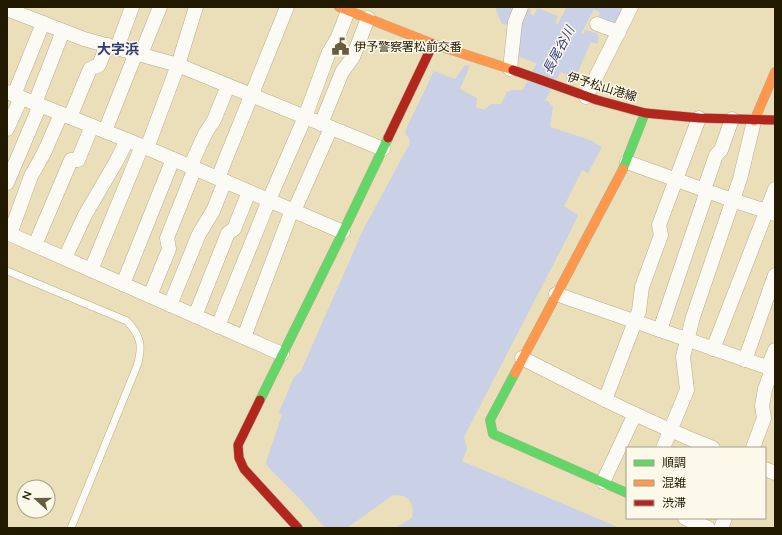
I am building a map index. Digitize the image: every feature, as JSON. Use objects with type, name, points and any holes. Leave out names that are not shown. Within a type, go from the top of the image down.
[{"type":"street","points":[[132,7],[112,47],[99,65],[90,69],[44,153],[32,176],[9,233],[282,354]]},
{"type":"street","points":[[105,131],[160,7]]},
{"type":"street","points":[[91,270],[178,65],[196,7]]},
{"type":"street","points":[[170,305],[199,234],[213,211],[221,180],[252,95],[287,7]]},
{"type":"street","points":[[513,70],[515,22],[521,7]]},
{"type":"street","points":[[586,97],[631,7]]},
{"type":"street","points":[[7,9],[84,39],[178,65],[383,149]]},
{"type":"street","points":[[218,326],[269,200],[305,117],[329,52],[338,37],[344,9]]},
{"type":"street","name":"伊予松山港線","points":[[344,9],[366,14],[433,44],[513,70],[586,97],[645,113],[754,121],[775,120]]},
{"type":"street","points":[[244,337],[326,126],[342,72],[352,57],[366,14]]},
{"type":"street","points":[[7,129],[14,95],[43,22]]},
{"type":"street","points":[[596,24],[619,32]]},
{"type":"street","points":[[7,183],[63,31]]},
{"type":"street","points":[[298,528],[244,469],[239,458],[238,445],[262,393],[343,232],[433,44]]},
{"type":"street","points":[[663,447],[687,390],[684,357],[694,317],[740,179],[754,121],[775,72]]},
{"type":"street","points":[[150,296],[169,249],[167,238],[205,134],[214,120],[228,86]]},
{"type":"street","points":[[14,95],[193,167],[343,232]]},
{"type":"street","points":[[626,493],[493,434],[490,420],[627,162],[645,113]]},
{"type":"street","points":[[605,400],[639,311],[642,287],[661,235],[659,225],[699,118]]},
{"type":"street","points":[[660,330],[706,190],[716,154],[721,150],[732,119]]},
{"type":"street","points":[[34,245],[71,160],[78,160],[92,126]]},
{"type":"street","points":[[65,258],[85,215],[127,140]]},
{"type":"street","points":[[123,284],[173,159]]},
{"type":"street","points":[[627,162],[732,200],[771,212]]},
{"type":"street","points":[[713,349],[771,212],[775,189]]},
{"type":"street","points":[[195,316],[228,233],[234,229],[249,192]]},
{"type":"street","points":[[745,360],[775,274]]},
{"type":"street","points":[[556,294],[772,369]]},
{"type":"street","points":[[753,447],[764,418],[762,406],[765,389],[772,369],[775,350]]},
{"type":"street","points":[[522,358],[634,414],[670,431],[710,447]]},
{"type":"street","points":[[602,482],[634,414]]},
{"type":"street","points":[[687,519],[708,528]]},
{"type":"lane","points":[[7,271],[127,321],[134,329],[140,341],[141,354],[137,366],[71,528]]},
{"type":"water","points":[[495,7],[515,7],[509,25],[502,24]]},
{"type":"water","points":[[571,7],[624,7],[615,26],[598,19],[600,12],[593,9],[591,15]]},
{"type":"water","points":[[525,8],[531,10],[530,14],[534,16],[537,8],[558,16],[555,23],[560,25],[562,19],[582,26],[580,32],[584,34],[585,30],[597,33],[599,38],[597,44],[591,42],[573,83],[566,80],[566,74],[517,56],[519,23]]},
{"type":"water","points":[[465,65],[470,66],[460,89],[477,98],[476,107],[484,110],[491,104],[501,104],[507,92],[514,90],[535,93],[537,100],[548,101],[553,107],[550,127],[590,140],[602,147],[588,173],[582,170],[564,206],[578,215],[464,437],[467,449],[462,461],[620,528],[395,528],[412,518],[413,508],[410,500],[407,498],[399,495],[393,495],[347,528],[325,528],[301,500],[268,467],[266,462],[282,415],[279,412],[294,377],[301,371],[363,230],[410,143],[409,138],[405,134],[406,129],[434,71],[455,79]]},
{"type":"waterway","name":"長尾谷川","points":[[535,93],[581,7]]},
{"type":"traffic: fast","points":[[623,169],[645,113]]},
{"type":"traffic: fast","points":[[260,400],[388,138]]},
{"type":"traffic: fast","points":[[515,373],[490,420],[493,434],[626,493]]},
{"type":"traffic: slow","points":[[339,7],[433,44],[513,70]]},
{"type":"traffic: slow","points":[[754,121],[775,72]]},
{"type":"traffic: slow","points":[[515,373],[623,169]]},
{"type":"traffic: jam","points":[[388,138],[433,44]]},
{"type":"traffic: jam","points":[[513,70],[597,100],[645,113],[699,118],[775,120]]},
{"type":"traffic: jam","points":[[260,400],[238,445],[239,458],[244,469],[298,528]]},
{"type":"place","name":"伊予警察署松前交番","points":[[341,47]]},
{"type":"district","name":"大字浜","points":[[118,49]]}]
